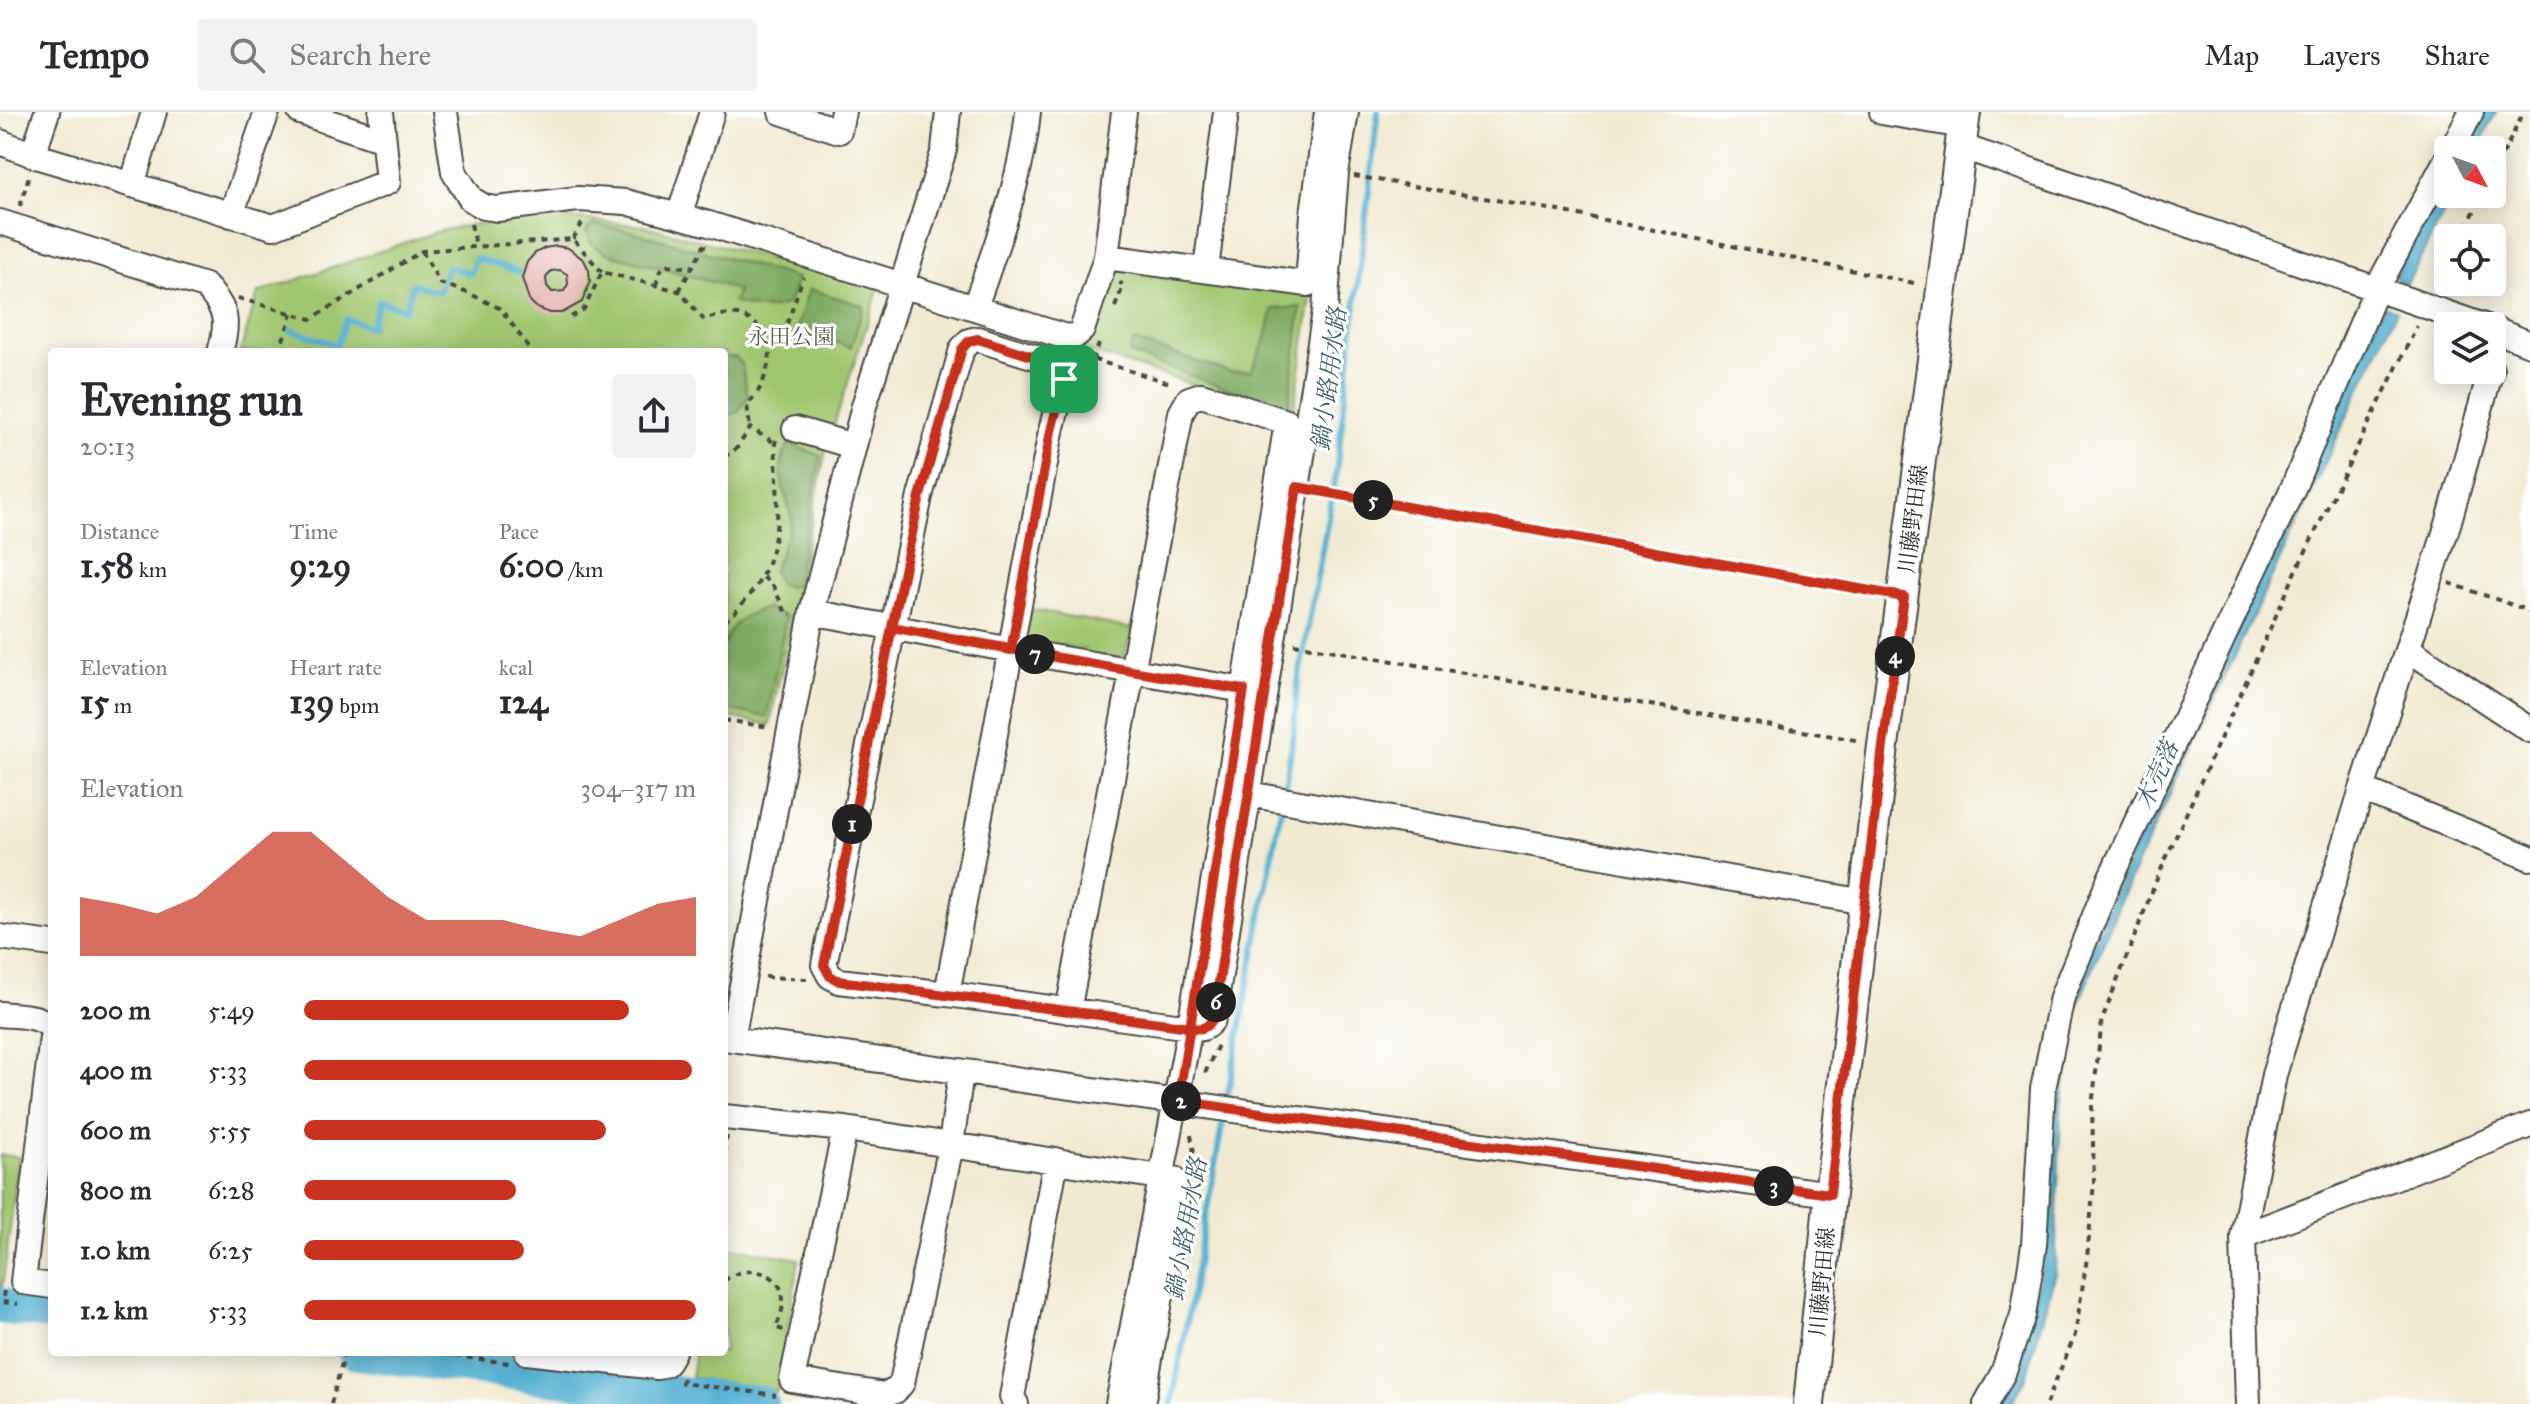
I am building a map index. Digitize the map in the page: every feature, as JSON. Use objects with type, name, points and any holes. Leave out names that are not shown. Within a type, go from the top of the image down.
[{"type":"main road","name":"川藤野田線","points":[[1809,1404],[1830,1194],[1883,746],[1963,128]]},
{"type":"street","points":[[33,154],[47,112]]},
{"type":"street","points":[[132,185],[154,112]]},
{"type":"street","points":[[231,215],[267,112]]},
{"type":"street","points":[[300,112],[383,140]]},
{"type":"street","points":[[0,142],[273,227],[388,182],[381,112]]},
{"type":"street","points":[[445,112],[454,172],[477,204],[497,209],[578,199],[626,202],[1066,337],[1075,336],[1082,330],[1106,257],[1124,112]]},
{"type":"street","points":[[679,216],[712,112]]},
{"type":"street","points":[[781,112],[839,131],[843,112]]},
{"type":"street","points":[[948,112],[944,150],[936,178],[901,285],[804,613],[728,1038],[1830,1194]]},
{"type":"street","points":[[975,307],[1008,209],[1026,135],[1028,112]]},
{"type":"street","points":[[1206,269],[1226,112]]},
{"type":"street","points":[[1106,257],[1308,284],[1313,214],[1327,112]]},
{"type":"street","points":[[947,994],[1051,431],[1064,379],[1062,370],[1054,363],[978,339],[969,341],[962,349],[920,496],[824,965],[830,976],[839,981],[1200,1030],[1213,1019],[1325,311],[1336,173],[1346,112]]},
{"type":"street","points":[[1882,112],[1963,128],[2376,290],[2446,312]]},
{"type":"street","points":[[2459,136],[2471,112]]},
{"type":"street","points":[[1986,1404],[2003,1373],[2023,1315],[2034,1245],[2043,1089],[2062,997],[2108,883],[2293,488],[2376,290],[2434,183]]},
{"type":"street","points":[[10,215],[205,286],[221,303],[227,330],[221,348]]},
{"type":"street","points":[[2506,334],[2530,344]]},
{"type":"street","points":[[2248,1404],[2243,1236],[2274,1075],[2431,576],[2487,384]]},
{"type":"street","points":[[1068,1011],[1181,413],[1189,399],[1201,395],[1287,422],[1178,1101],[1118,1404]]},
{"type":"street","points":[[785,436],[853,446]]},
{"type":"street","points":[[804,613],[1244,690]]},
{"type":"street","points":[[2408,649],[2530,730]]},
{"type":"street","points":[[2362,789],[2530,858]]},
{"type":"street","points":[[1248,794],[1865,902]]},
{"type":"street","points":[[0,937],[48,943]]},
{"type":"street","points":[[0,1014],[39,1019],[48,1024]]},
{"type":"street","points":[[48,1071],[23,1282],[48,1285]]},
{"type":"street","points":[[845,1129],[792,1380],[884,1395],[895,1391],[902,1383],[951,1145],[961,1072]]},
{"type":"street","points":[[728,1117],[845,1129],[1174,1179],[1177,1187],[1176,1210],[1142,1404]]},
{"type":"street","points":[[2243,1236],[2530,1125]]},
{"type":"street","points":[[1016,1404],[1012,1397],[1056,1160]]},
{"type":"street","points":[[578,1356],[657,1367],[679,1360]]},
{"type":"path","points":[[2506,148],[2524,112]]},
{"type":"path","points":[[10,215],[33,154]]},
{"type":"path","points":[[1336,173],[1555,210],[1905,283],[1942,286]]},
{"type":"path","points":[[470,218],[476,246]]},
{"type":"path","points":[[221,303],[241,298],[311,319],[422,251],[573,239],[602,272],[679,291],[704,320],[725,312],[757,322],[772,342]]},
{"type":"path","points":[[679,291],[704,246],[718,250]]},
{"type":"path","points":[[422,251],[440,283],[501,309],[529,348]]},
{"type":"path","points":[[656,285],[660,271],[666,265],[693,268]]},
{"type":"path","points":[[571,317],[584,309],[602,272]]},
{"type":"path","points":[[728,454],[737,448],[750,428],[747,404],[757,395],[764,382],[772,342],[787,324],[803,277]]},
{"type":"path","points":[[2046,1404],[2075,1335],[2087,1258],[2094,1182],[2092,1107],[2102,1020],[2158,876],[2298,567],[2434,291]]},
{"type":"path","points":[[280,348],[292,313]]},
{"type":"path","points":[[728,617],[753,593],[763,577],[777,538],[785,436],[750,428]]},
{"type":"path","points":[[1297,487],[1904,597]]},
{"type":"path","points":[[2431,576],[2530,611]]},
{"type":"path","points":[[763,577],[773,586],[786,613],[804,613]]},
{"type":"path","points":[[1273,640],[1883,746]]},
{"type":"path","points":[[728,721],[773,727]]},
{"type":"path","points":[[761,977],[816,979],[830,976]]},
{"type":"path","points":[[728,1278],[738,1272],[760,1271],[781,1291],[783,1302],[776,1328],[801,1335]]},
{"type":"path","points":[[331,1404],[344,1356]]},
{"type":"path","points":[[679,1360],[682,1383],[780,1395]]},
{"type":"green space","name":"永田公園","points":[[530,214],[645,226],[879,287],[826,450],[770,725],[728,717],[728,348],[241,348],[258,293],[439,231]]},
{"type":"green space","points":[[593,224],[631,231],[797,278],[788,304],[767,309],[748,306],[733,302],[738,291],[606,253],[591,243],[586,231]]},
{"type":"green space","points":[[1118,269],[1312,291],[1293,416],[1084,350]]},
{"type":"green space","points":[[809,289],[864,306],[851,347],[796,330]]},
{"type":"green space","points":[[1301,307],[1288,411],[1130,354],[1134,341],[1230,372],[1251,371],[1265,341],[1273,309]]},
{"type":"green space","points":[[728,357],[736,357],[742,366],[748,397],[738,412],[728,416]]},
{"type":"green space","points":[[789,444],[821,456],[795,586],[789,587],[779,584],[773,572],[792,521],[781,473]]},
{"type":"green space","points":[[767,608],[786,617],[767,717],[728,710],[728,634],[736,623],[749,614]]},
{"type":"green space","points":[[1030,609],[1133,629],[1123,659],[1085,655],[1085,650],[1064,646],[1063,650],[1034,645],[1026,638]]},
{"type":"green space","points":[[0,1155],[19,1157],[2,1291],[0,1290]]},
{"type":"green space","points":[[728,1247],[799,1259],[777,1391],[691,1377],[694,1356],[728,1356]]},
{"type":"water","points":[[2481,112],[2496,112],[2484,136],[2468,136]]},
{"type":"water","points":[[2434,202],[2434,208],[2447,208],[2438,224],[2434,224],[2434,232],[2407,284],[2394,278]]},
{"type":"water","points":[[2383,306],[2397,310],[2123,894],[2077,1007],[2061,1103],[2055,1273],[2025,1381],[2011,1404],[2000,1404],[2016,1374],[2045,1253],[2051,1096],[2069,1002],[2116,889]]},
{"type":"building","points":[[545,248],[568,248],[584,260],[589,270],[590,282],[582,302],[562,313],[537,308],[529,300],[522,278],[527,262]],"holes":[[[560,270],[567,274],[568,284],[564,291],[552,292],[546,278],[551,271]]]},
{"type":"waterway","name":"鍋小路用水路","points":[[1284,793],[1297,687],[1336,474],[1378,112]]},
{"type":"waterway","points":[[290,330],[337,345],[346,319],[371,327],[379,301],[405,310],[413,284],[439,292],[447,267],[471,273],[476,258],[519,272]]},
{"type":"waterway","name":"鍋小路用水路","points":[[1226,1104],[1282,804]]},
{"type":"waterway","name":"鍋小路用水路","points":[[1172,1404],[1224,1115]]},
{"type":"waterway","points":[[0,1306],[48,1312]]},
{"type":"waterway","points":[[387,1356],[761,1404]]},
{"type":"route","points":[[1064,379],[1051,431],[1011,650],[892,627],[824,965],[830,976],[839,981],[1190,1027],[1178,1101],[1830,1194],[1883,746],[1904,597],[1297,487],[1213,1019],[1200,1030],[1190,1027],[1244,690],[1133,672],[1011,650],[951,638],[892,627],[920,496],[962,349],[969,341],[978,339],[1054,363],[1062,370],[1064,379]]},
{"type":"water label","name":"木売落","points":[[2157,775]]}]
